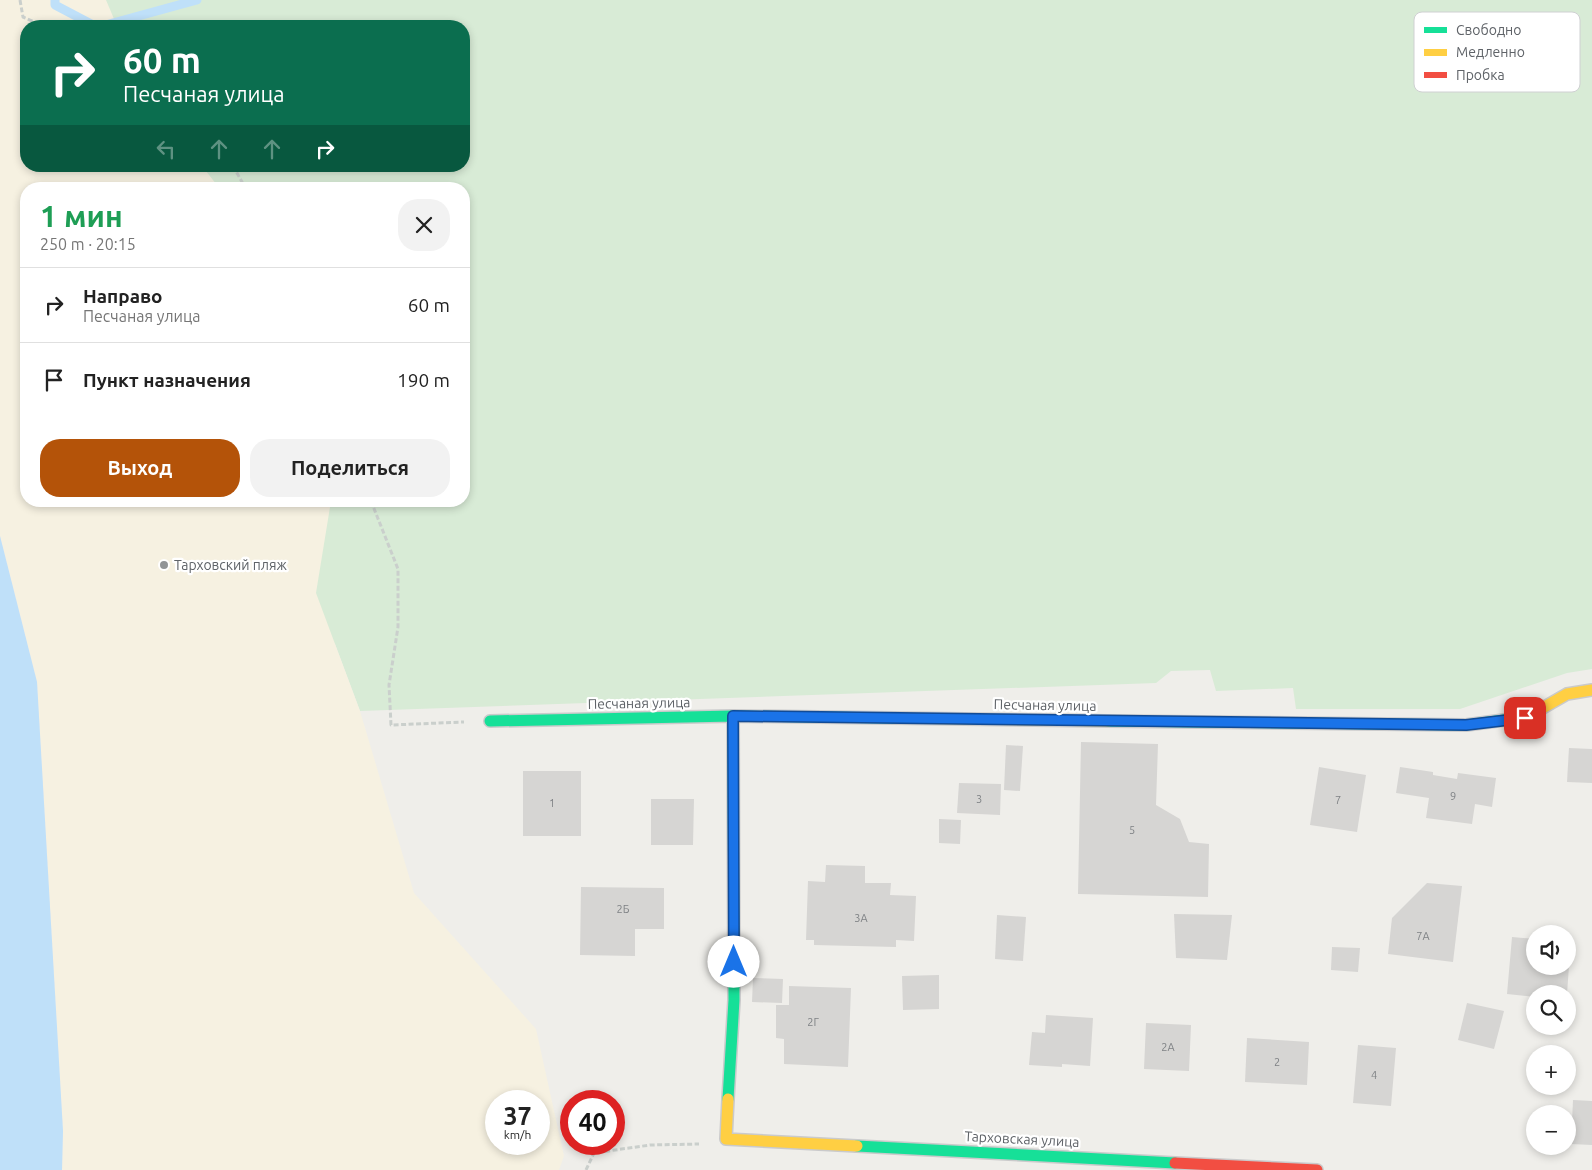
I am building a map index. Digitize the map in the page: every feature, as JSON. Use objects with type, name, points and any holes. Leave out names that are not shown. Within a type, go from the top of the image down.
[{"type":"street","name":"Песчаная улица","points":[[490,721],[733,716],[1466,725],[1525,718],[1568,694],[1592,690]]},
{"type":"street","points":[[726,1139],[734,1000],[733,716]]},
{"type":"street","name":"Тарховская улица","points":[[726,1139],[1317,1170]]},
{"type":"path","points":[[20,0],[23,17],[30,20]]},
{"type":"path","points":[[373,507],[398,570],[398,626],[389,685],[391,725],[490,721]]},
{"type":"path","points":[[586,1170],[594,1153],[650,1145],[705,1144],[726,1139]]},
{"type":"green space","points":[[92,0],[1592,0],[1592,669],[1567,673],[1460,709],[1296,709],[1293,688],[1216,691],[1210,670],[1171,671],[1156,683],[360,711],[335,644],[187,507],[470,507],[470,182],[124,182],[122,172],[470,172],[470,20],[95,20]]},
{"type":"sand","name":"Тарховский пляж","points":[[0,0],[106,0],[114,20],[20,20],[20,172],[207,172],[215,182],[20,182],[20,507],[330,507],[316,593],[360,711],[414,893],[536,1029],[549,1090],[485,1090],[485,1155],[550,1155],[550,1092],[560,1138],[560,1155],[564,1156],[559,1170],[62,1170],[63,1131],[37,682],[0,536]]},
{"type":"water","points":[[0,536],[37,682],[63,1131],[62,1170],[0,1170]]},
{"type":"building","points":[[1081,742],[1158,744],[1156,805],[1180,819],[1189,842],[1209,844],[1208,897],[1078,894]]},
{"type":"building","points":[[1006,745],[1023,746],[1020,791],[1004,790]]},
{"type":"building","points":[[1569,748],[1592,749],[1592,783],[1567,782]]},
{"type":"building","points":[[1319,767],[1366,775],[1357,832],[1310,825]]},
{"type":"building","points":[[1400,767],[1433,772],[1433,775],[1457,779],[1458,773],[1496,778],[1492,807],[1475,804],[1472,824],[1426,818],[1429,798],[1396,793]]},
{"type":"building","points":[[523,771],[581,771],[581,836],[523,836]]},
{"type":"building","points":[[959,783],[1001,784],[1000,815],[957,813]]},
{"type":"building","points":[[651,799],[694,799],[693,845],[651,845]]},
{"type":"building","points":[[939,819],[961,820],[960,844],[939,843]]},
{"type":"building","points":[[826,865],[865,866],[865,883],[891,883],[890,895],[916,896],[914,941],[896,940],[896,947],[814,945],[814,940],[806,940],[808,881],[825,882]]},
{"type":"building","points":[[1427,883],[1462,886],[1453,962],[1388,954],[1392,918]]},
{"type":"building","points":[[581,887],[664,888],[664,929],[635,929],[635,956],[580,955]]},
{"type":"building","points":[[1174,914],[1232,915],[1227,960],[1176,958]]},
{"type":"building","points":[[997,915],[1026,917],[1023,961],[995,959]]},
{"type":"building","points":[[1512,937],[1526,938],[1526,975],[1568,975],[1568,985],[1526,985],[1526,996],[1507,994]]},
{"type":"building","points":[[1332,947],[1360,948],[1358,972],[1331,970]]},
{"type":"building","points":[[939,975],[939,1009],[903,1010],[902,976]]},
{"type":"building","points":[[753,978],[783,979],[782,1003],[752,1002]]},
{"type":"building","points":[[789,986],[851,988],[848,1067],[784,1064],[784,1039],[776,1038],[776,1005],[789,1005]]},
{"type":"building","points":[[1467,1003],[1504,1011],[1494,1049],[1458,1040]]},
{"type":"building","points":[[1046,1015],[1093,1018],[1090,1066],[1062,1064],[1062,1067],[1029,1065],[1032,1032],[1045,1033]]},
{"type":"building","points":[[1146,1023],[1191,1025],[1189,1071],[1144,1069]]},
{"type":"building","points":[[1247,1038],[1309,1042],[1307,1085],[1245,1082]]},
{"type":"building","points":[[1358,1045],[1396,1048],[1391,1106],[1353,1103]]},
{"type":"building","points":[[1573,1100],[1592,1101],[1592,1145],[1576,1144],[1576,1105],[1573,1105]]},
{"type":"waterway","points":[[55,0],[55,5],[84,20]]},
{"type":"waterway","points":[[124,20],[197,0]]},
{"type":"traffic: fast","points":[[728,1099],[734,1000],[733,716]]},
{"type":"traffic: fast","points":[[490,721],[733,716],[894,718]]},
{"type":"traffic: fast","points":[[1108,721],[1466,725],[1527,717]]},
{"type":"traffic: fast","points":[[857,1146],[1175,1163]]},
{"type":"traffic: slow","points":[[1527,717],[1567,694],[1592,690]]},
{"type":"traffic: slow","points":[[894,718],[1108,721]]},
{"type":"traffic: slow","points":[[728,1099],[726,1139],[857,1146]]},
{"type":"traffic: jam","points":[[1175,1163],[1317,1170]]},
{"type":"place","name":"Тарховский пляж","points":[[164,565]]},
{"type":"route","points":[[734,962],[733,716],[1466,725],[1525,718]]}]
